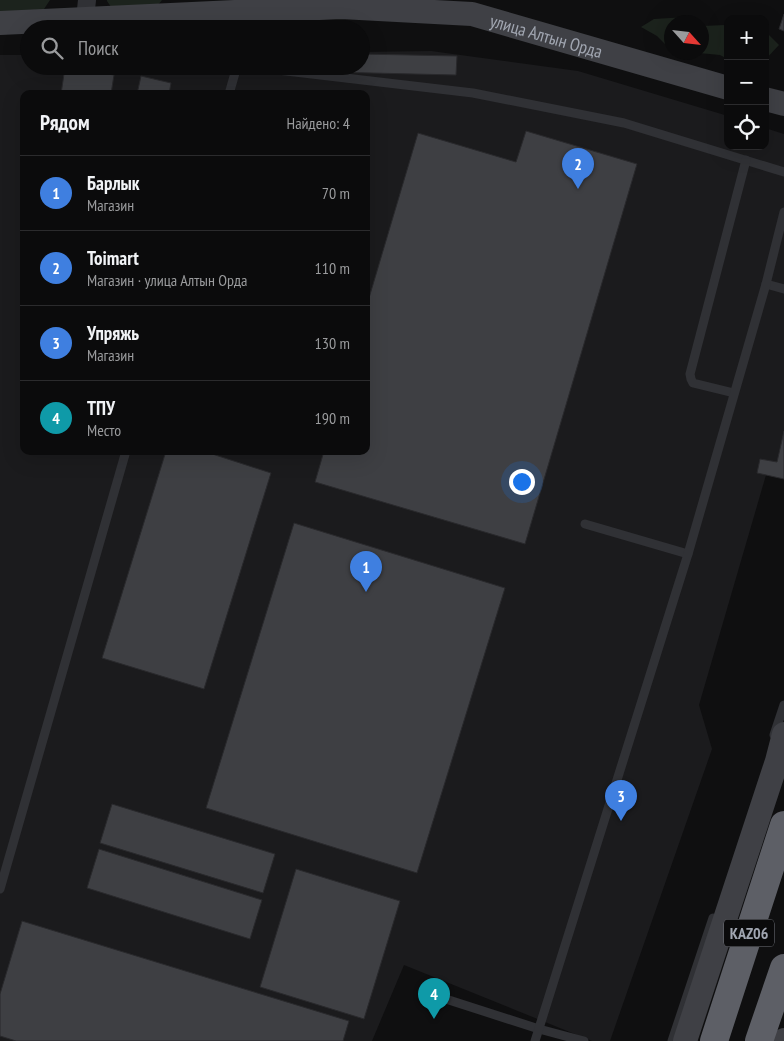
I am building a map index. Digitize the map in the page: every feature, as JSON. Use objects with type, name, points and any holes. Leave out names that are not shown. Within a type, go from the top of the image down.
[{"type":"highway","name":"KАZ06","points":[[714,1041],[784,825]]},
{"type":"highway","name":"KАZ06","points":[[759,1041],[784,968]]},
{"type":"main road","name":"улица Алтын Орда","points":[[0,23],[86,10],[241,13],[341,7],[472,14],[724,87]]},
{"type":"main road","points":[[769,100],[784,104]]},
{"type":"main road","points":[[685,1041],[777,761],[778,738]]},
{"type":"lane","points":[[230,90],[234,75]]},
{"type":"lane","points":[[323,75],[473,92],[624,123],[784,172]]},
{"type":"lane","points":[[734,393],[693,383],[690,379],[690,374],[746,160]]},
{"type":"lane","points":[[535,1041],[688,554],[766,284],[784,212]]},
{"type":"lane","points":[[766,284],[784,288]]},
{"type":"lane","points":[[0,889],[125,455]]},
{"type":"lane","points":[[585,524],[688,554]]},
{"type":"lane","points":[[778,738],[784,704]]},
{"type":"lane","points":[[672,1041],[716,909]]},
{"type":"lane","points":[[424,992],[539,1029],[584,1041]]},
{"type":"shaded area","points":[[0,0],[50,0],[42,12],[0,15]]},
{"type":"shaded area","points":[[107,0],[162,0],[147,10],[115,13]]},
{"type":"shaded area","points":[[664,18],[664,43],[657,36],[641,27],[654,19]]},
{"type":"shaded area","points":[[724,25],[724,57],[709,54],[709,26]]},
{"type":"shaded area","points":[[769,35],[779,45],[769,56]]},
{"type":"shaded area","points":[[431,51],[578,71],[724,115],[724,150],[769,150],[769,129],[784,134],[784,479],[766,475],[699,705],[712,749],[610,1041],[592,1041],[404,965],[372,1041],[0,1041],[0,55],[20,55],[20,75],[370,75],[370,52]]},
{"type":"building","points":[[784,14],[784,31],[779,29]]},
{"type":"building","points":[[370,54],[457,56],[456,75],[370,73]]},
{"type":"building","points":[[64,75],[114,75],[112,90],[62,90]]},
{"type":"building","points":[[141,76],[171,83],[170,90],[138,90]]},
{"type":"building","points":[[526,131],[637,164],[525,544],[315,482],[323,455],[370,455],[370,295],[418,133],[516,162]]},
{"type":"building","points":[[784,431],[784,479],[757,473],[760,459],[777,462]]},
{"type":"building","points":[[165,455],[215,455],[271,473],[204,689],[102,658]]},
{"type":"building","points":[[294,523],[505,588],[417,873],[206,808]]},
{"type":"building","points":[[112,804],[275,854],[263,893],[100,843]]},
{"type":"building","points":[[99,849],[262,900],[250,939],[87,888]]},
{"type":"building","points":[[296,869],[400,901],[364,1019],[260,987]]},
{"type":"building","points":[[22,921],[349,1021],[343,1041],[16,1041],[0,1036],[0,994]]},
{"type":"place","name":"Toimart","points":[[578,189]]},
{"type":"place","name":"Барлык","points":[[366,592]]},
{"type":"place","name":"Упряжь","points":[[621,821]]},
{"type":"place","name":"ТПУ","points":[[434,1019]]}]
